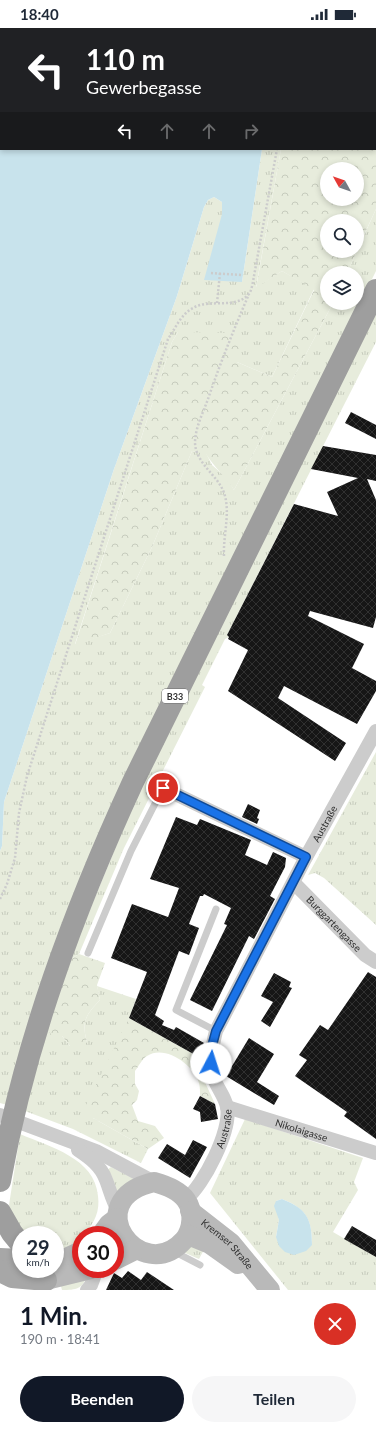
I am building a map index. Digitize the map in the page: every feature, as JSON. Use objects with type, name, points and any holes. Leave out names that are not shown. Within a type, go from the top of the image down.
[{"type":"highway","name":"B33","points":[[0,1181],[17,1103],[51,984],[74,918],[104,845],[136,775],[376,290]]},
{"type":"highway","points":[[0,1212],[12,1233]]},
{"type":"main road","points":[[107,1226],[118,1214],[123,1200],[132,1190],[141,1185],[154,1182],[171,1189],[188,1205],[192,1223],[188,1235],[180,1244],[171,1250],[155,1254],[137,1249],[123,1237],[118,1214]]},
{"type":"main road","name":"Kremser Straße","points":[[188,1205],[231,1243],[266,1285]]},
{"type":"main road","name":"Kremser Straße","points":[[188,1235],[210,1244],[266,1285]]},
{"type":"main road","points":[[124,1256],[137,1249]]},
{"type":"main road","points":[[0,1259],[12,1260]]},
{"type":"main road","points":[[0,1270],[12,1277],[46,1280]]},
{"type":"main road","points":[[25,1290],[46,1280],[72,1274]]},
{"type":"street","name":"Austraße","points":[[188,1205],[199,1187],[226,1133],[228,1120],[227,1107],[214,1079],[211,1063],[212,1046],[216,1031],[294,883],[306,857],[376,731]]},
{"type":"street","points":[[163,788],[306,857]]},
{"type":"street","name":"Burggartengasse","points":[[294,883],[365,955],[376,962]]},
{"type":"street","name":"Nikolaigasse","points":[[227,1107],[376,1153]]},
{"type":"street","points":[[0,1115],[96,1151],[154,1182]]},
{"type":"street","points":[[55,1135],[91,1159],[100,1168],[106,1179],[112,1201],[118,1214]]},
{"type":"street","points":[[87,1290],[94,1278]]},
{"type":"lane","points":[[88,953],[131,851],[163,788]]},
{"type":"lane","points":[[216,909],[176,1010],[216,1031]]},
{"type":"lane","points":[[171,1250],[200,1265]]},
{"type":"path","points":[[225,561],[223,542],[227,509],[225,495],[220,485],[199,457],[195,444],[197,430],[223,356],[249,294],[254,276],[277,150]]},
{"type":"path","points":[[211,273],[241,275]]},
{"type":"path","points":[[217,303],[220,273]]},
{"type":"path","points":[[0,899],[7,884],[14,858],[19,813],[28,776],[168,340],[180,319],[192,308],[204,303],[238,302],[249,294]]},
{"type":"green space","points":[[262,150],[281,150],[256,287],[282,271],[314,289],[272,377],[237,362],[178,332],[172,342],[75,644],[110,633],[152,547],[192,451],[206,453],[212,465],[227,478],[234,490],[329,310],[357,310],[222,581],[7,1105],[0,1103],[0,851],[2,846],[4,802],[114,469],[177,296],[204,207],[208,200],[214,197],[222,202],[222,214],[242,282]]},
{"type":"green space","points":[[281,150],[376,150],[376,209],[364,235],[364,214],[320,214],[320,258],[354,258],[350,266],[320,266],[320,310],[329,310],[234,490],[206,454],[192,451],[152,547],[110,633],[75,645],[172,342],[178,332],[229,333],[243,345],[237,362],[272,377],[314,290],[282,271],[256,288]]},
{"type":"green space","points":[[376,209],[376,271],[364,295],[364,266],[350,266],[354,258],[364,258],[364,235]]},
{"type":"green space","points":[[376,309],[376,342],[227,635],[229,637],[225,639],[202,685],[205,687],[124,848],[79,954],[69,960],[141,786]]},
{"type":"green space","points":[[376,752],[376,925],[324,878],[315,873],[308,875]]},
{"type":"green space","points":[[79,954],[105,963],[97,985],[100,1000],[88,1014],[86,1019],[85,1035],[87,1042],[81,1048],[70,1046],[62,1036],[52,1036],[47,1028],[69,960]]},
{"type":"green space","points":[[97,986],[136,999],[93,1118],[148,1149],[141,1163],[73,1129],[25,1111],[47,1028],[62,1036],[70,1046],[87,1042],[85,1035],[86,1019],[88,1014],[100,1000]]},
{"type":"green space","points":[[129,1018],[197,1056],[204,1080],[215,1104],[200,1096],[196,1076],[185,1063],[178,1058],[162,1053],[154,1053],[145,1057],[135,1071],[135,1084],[139,1091],[137,1100],[132,1105],[138,1121],[155,1126],[164,1138],[148,1149],[93,1118],[85,1107]]},
{"type":"green space","points":[[245,1119],[363,1158],[354,1182],[358,1190],[333,1232],[376,1257],[376,1290],[288,1290],[210,1193]],"holes":[[[282,1199],[302,1211],[306,1216],[311,1229],[312,1245],[276,1237],[279,1220],[276,1201]]]},
{"type":"green space","points":[[20,1134],[57,1149],[80,1163],[89,1172],[95,1183],[98,1196],[98,1207],[92,1225],[72,1226],[72,1248],[64,1250],[64,1226],[16,1226],[11,1218],[9,1205]]},
{"type":"green space","points":[[111,1167],[134,1179],[117,1193],[112,1177],[107,1170]]},
{"type":"green space","points":[[191,1245],[206,1246],[199,1259],[183,1252]]},
{"type":"green space","points":[[77,1278],[86,1278],[81,1286],[71,1290],[62,1290],[60,1283]]},
{"type":"water","points":[[0,150],[262,150],[242,282],[204,280],[222,214],[222,202],[214,197],[208,200],[204,207],[177,296],[114,469],[4,802],[2,846],[0,851]]},
{"type":"water","points":[[282,1199],[302,1211],[311,1228],[312,1245],[306,1251],[294,1255],[285,1252],[279,1246],[276,1237],[279,1220],[274,1206],[276,1201]]},
{"type":"building","points":[[351,412],[376,425],[376,439],[345,423]]},
{"type":"building","points":[[323,446],[376,455],[376,481],[367,479],[376,500],[376,617],[373,628],[310,611],[308,616],[364,644],[352,668],[376,681],[376,691],[357,724],[284,686],[278,698],[346,743],[335,761],[228,691],[248,650],[228,639],[229,637],[227,635],[294,504],[338,516],[327,492],[358,478],[311,469]]},
{"type":"building","points":[[248,804],[260,810],[257,818],[259,819],[257,824],[242,817]]},
{"type":"building","points":[[176,817],[197,825],[200,819],[251,840],[245,855],[267,865],[273,852],[286,858],[285,867],[270,896],[275,899],[254,939],[249,936],[212,1011],[190,1000],[227,925],[224,924],[231,908],[204,894],[203,896],[200,896],[189,924],[199,928],[189,955],[179,951],[155,1015],[164,1021],[162,1025],[174,1030],[176,1027],[204,1043],[197,1056],[129,1018],[147,972],[111,958],[132,904],[168,917],[179,888],[150,879]]},
{"type":"building","points":[[368,972],[376,977],[376,1139],[344,1116],[347,1112],[295,1076],[307,1060],[299,1055],[320,1025],[328,1030]]},
{"type":"building","points":[[274,973],[291,982],[289,987],[292,988],[270,1027],[261,1021],[273,1002],[261,996]]},
{"type":"building","points":[[249,1038],[274,1054],[257,1082],[279,1096],[274,1105],[226,1076]]},
{"type":"building","points":[[200,1096],[215,1104],[218,1119],[201,1122],[200,1112],[193,1109]]},
{"type":"building","points":[[193,1140],[207,1147],[190,1178],[158,1158],[167,1144],[185,1155]]},
{"type":"building","points":[[352,1226],[376,1240],[376,1257],[344,1239]]},
{"type":"building","points":[[128,1271],[141,1280],[147,1272],[174,1290],[106,1290],[112,1278],[124,1278]]},
{"type":"route","points":[[163,788],[306,857],[294,883],[216,1031],[212,1046],[211,1063]]}]
